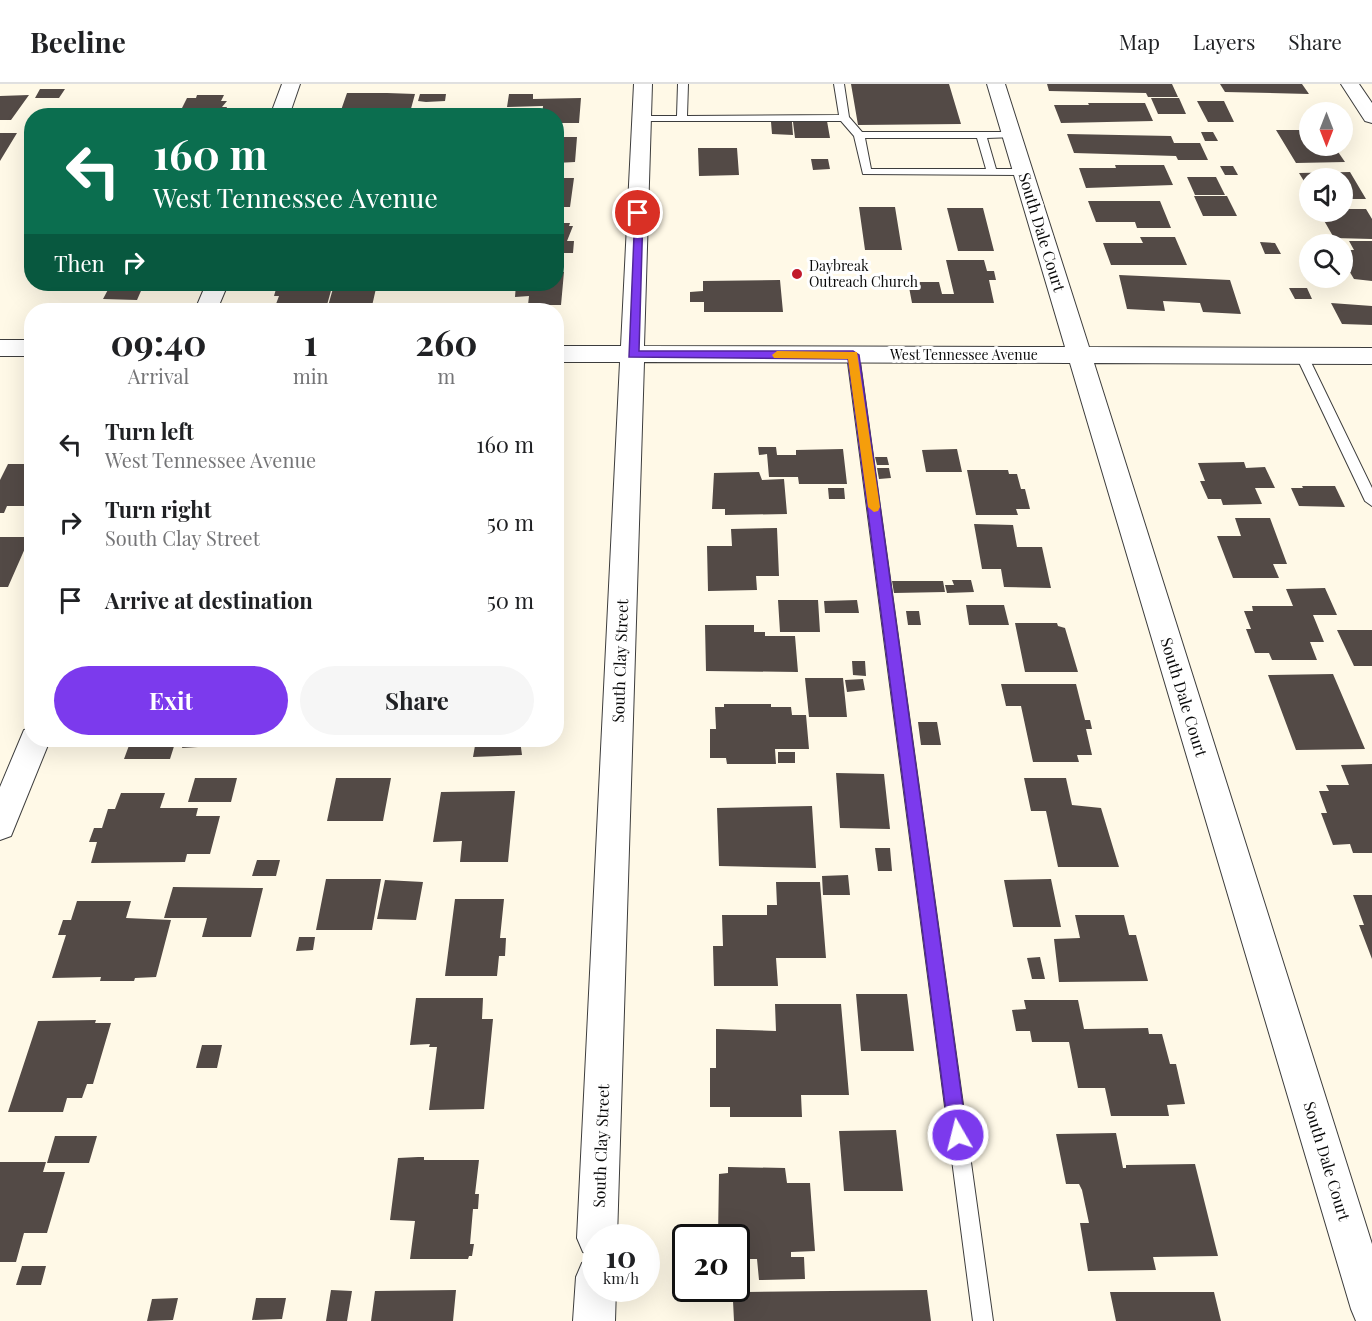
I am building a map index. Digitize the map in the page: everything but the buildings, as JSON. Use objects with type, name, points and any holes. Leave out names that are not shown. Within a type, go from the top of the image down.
[{"type":"street","points":[[282,108],[291,84]]},
{"type":"street","name":"South Clay Street","points":[[598,1224],[644,84]]},
{"type":"street","name":"South Dale Court","points":[[996,84],[1372,1309]]},
{"type":"street","points":[[1350,84],[1372,117]]},
{"type":"street","points":[[0,348],[24,348]]},
{"type":"street","name":"West Tennessee Avenue","points":[[564,354],[1372,356]]},
{"type":"street","points":[[0,825],[31,747]]},
{"type":"street","points":[[594,1321],[595,1302]]},
{"type":"lane","points":[[681,118],[683,84]]},
{"type":"lane","points":[[839,84],[844,118],[859,135],[867,172],[1024,172]]},
{"type":"lane","points":[[642,119],[844,118]]},
{"type":"lane","points":[[859,135],[1012,135]]},
{"type":"lane","points":[[981,135],[992,172]]},
{"type":"lane","points":[[853,355],[983,1321]]},
{"type":"lane","points":[[1302,356],[1372,501]]},
{"type":"slow traffic","points":[[777,355],[853,355],[874,507]]},
{"type":"place","name":"Daybreak Outreach Church","points":[[797,274]]},
{"type":"route","points":[[638,213],[633,355],[853,355],[958,1135]]}]
